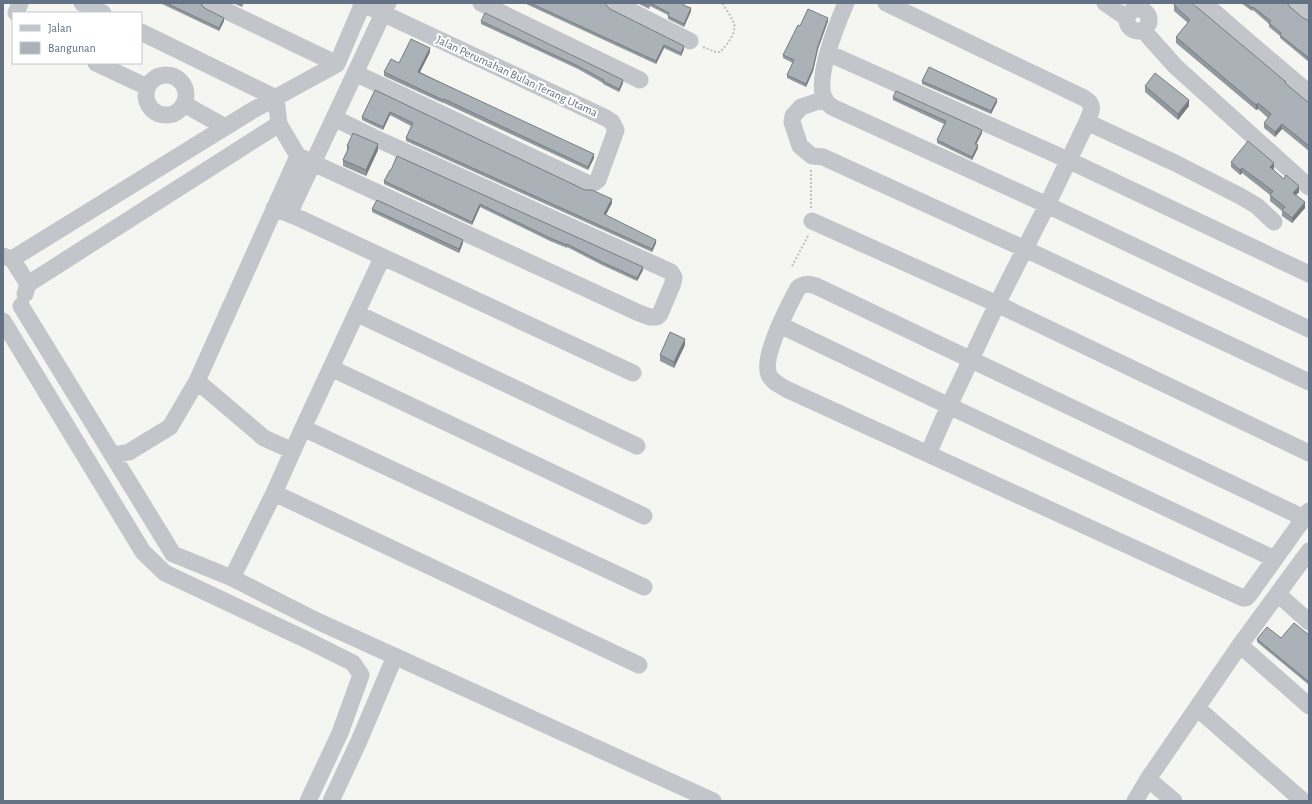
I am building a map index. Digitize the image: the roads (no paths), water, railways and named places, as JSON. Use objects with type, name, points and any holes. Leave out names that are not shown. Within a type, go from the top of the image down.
[{"type":"street","points":[[82,3],[100,12]]},
{"type":"street","points":[[210,3],[337,64]]},
{"type":"street","points":[[28,284],[8,257],[253,110],[337,64],[362,3]]},
{"type":"street","name":"Jalan Perumahan Bulan Terang Utama","points":[[355,73],[589,184],[598,180],[616,130],[612,122],[583,106],[386,8],[362,3]]},
{"type":"street","points":[[481,3],[640,80]]},
{"type":"street","points":[[614,3],[690,41]]},
{"type":"street","points":[[846,3],[823,71],[822,81],[825,99],[832,107],[1047,205],[1309,329]]},
{"type":"street","points":[[886,3],[1084,98],[1091,103],[1092,106],[1087,122],[970,360],[928,454]]},
{"type":"street","points":[[1105,3],[1127,18]]},
{"type":"street","points":[[1204,3],[1309,93]]},
{"type":"street","points":[[1296,3],[1309,14]]},
{"type":"street","points":[[1148,7],[1147,14],[1149,21],[1146,28],[1143,30],[1133,30],[1128,25],[1127,18],[1128,15],[1134,10],[1148,7]]},
{"type":"street","points":[[113,455],[129,452],[170,427],[197,381],[281,211],[313,162],[386,8]]},
{"type":"street","points":[[1143,30],[1174,66],[1309,187]]},
{"type":"street","points":[[142,32],[276,98]]},
{"type":"street","points":[[828,53],[1068,160],[1309,274]]},
{"type":"street","points":[[98,64],[147,87]]},
{"type":"street","points":[[161,75],[170,75],[175,77],[185,86],[187,95],[184,104],[178,111],[170,115],[162,115],[154,111],[148,104],[146,96],[147,87],[153,79],[161,75]]},
{"type":"street","points":[[276,98],[279,124],[298,156],[639,313],[657,318],[660,314],[673,283],[674,277],[671,272],[334,118]]},
{"type":"street","points":[[825,99],[801,107],[793,116],[792,122],[800,146],[812,156],[823,157],[1025,249],[1309,382]]},
{"type":"street","points":[[184,104],[225,127]]},
{"type":"street","points":[[1087,122],[1175,163],[1236,194],[1257,206],[1274,222]]},
{"type":"street","points":[[3,316],[21,306],[28,284],[279,124]]},
{"type":"street","points":[[281,211],[298,156]]},
{"type":"street","points":[[281,211],[633,373]]},
{"type":"street","points":[[812,221],[997,304],[1309,453]]},
{"type":"street","points":[[232,578],[274,493],[331,368],[358,314],[382,258]]},
{"type":"street","points":[[811,284],[970,360],[1306,515],[1247,597],[1241,597],[786,389],[775,382],[769,374],[768,363],[780,325],[798,288],[801,285],[811,284]]},
{"type":"street","points":[[21,306],[173,554],[232,578],[315,620],[713,801]]},
{"type":"street","points":[[358,314],[638,446]]},
{"type":"street","points":[[3,321],[143,552],[165,573],[353,663],[361,675],[340,733],[308,801]]},
{"type":"street","points":[[780,325],[1275,559]]},
{"type":"street","points":[[331,368],[644,516]]},
{"type":"street","points":[[197,381],[264,438],[293,451]]},
{"type":"street","points":[[303,428],[644,587]]},
{"type":"street","points":[[274,493],[639,666]]},
{"type":"street","points":[[1135,801],[1148,779],[1240,645],[1309,551]]},
{"type":"street","points":[[165,573],[173,554]]},
{"type":"street","points":[[1278,594],[1309,622]]},
{"type":"street","points":[[307,640],[315,620]]},
{"type":"street","points":[[1240,645],[1309,706]]},
{"type":"street","points":[[331,801],[359,741],[395,656]]},
{"type":"street","points":[[1197,708],[1303,801]]},
{"type":"street","points":[[340,733],[359,741]]},
{"type":"street","points":[[1148,779],[1174,801]]}]
